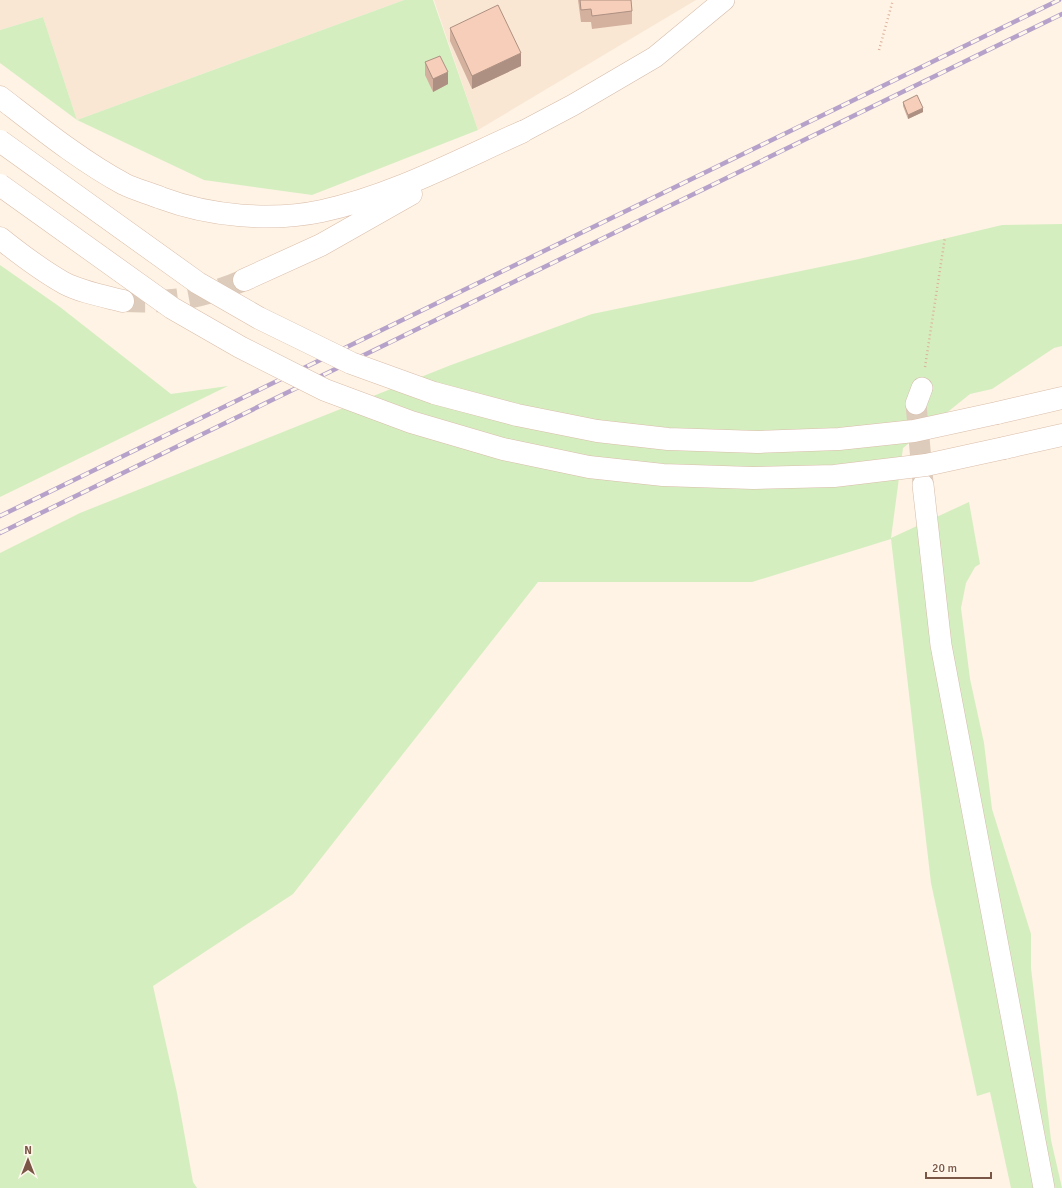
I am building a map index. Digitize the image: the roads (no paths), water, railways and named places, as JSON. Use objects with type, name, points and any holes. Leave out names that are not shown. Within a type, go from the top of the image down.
[{"type":"main road","points":[[0,97],[56,140],[125,184],[179,204],[224,214],[279,216],[322,211],[393,190],[522,132]]},
{"type":"main road","points":[[244,280],[321,245],[522,132]]},
{"type":"main road","points":[[0,141],[198,283],[259,318],[351,363],[434,394],[517,415],[597,431],[668,439],[743,442],[839,439],[899,433],[1062,398]]},
{"type":"main road","points":[[0,184],[172,308],[240,347],[333,392],[411,422],[503,449],[589,467],[663,475],[753,478],[834,476],[926,465],[1062,435]]},
{"type":"main road","points":[[0,238],[35,265],[65,283],[94,294],[123,300]]},
{"type":"street","points":[[522,132],[573,105],[655,57],[724,0]]},
{"type":"street","points":[[923,485],[941,645],[1044,1188]]},
{"type":"tunnel","points":[[123,301],[156,301],[199,296],[244,280]]},
{"type":"tunnel","points":[[916,404],[923,483]]},
{"type":"railway","points":[[0,516],[1059,0]]},
{"type":"railway","points":[[0,533],[1062,14]]}]
